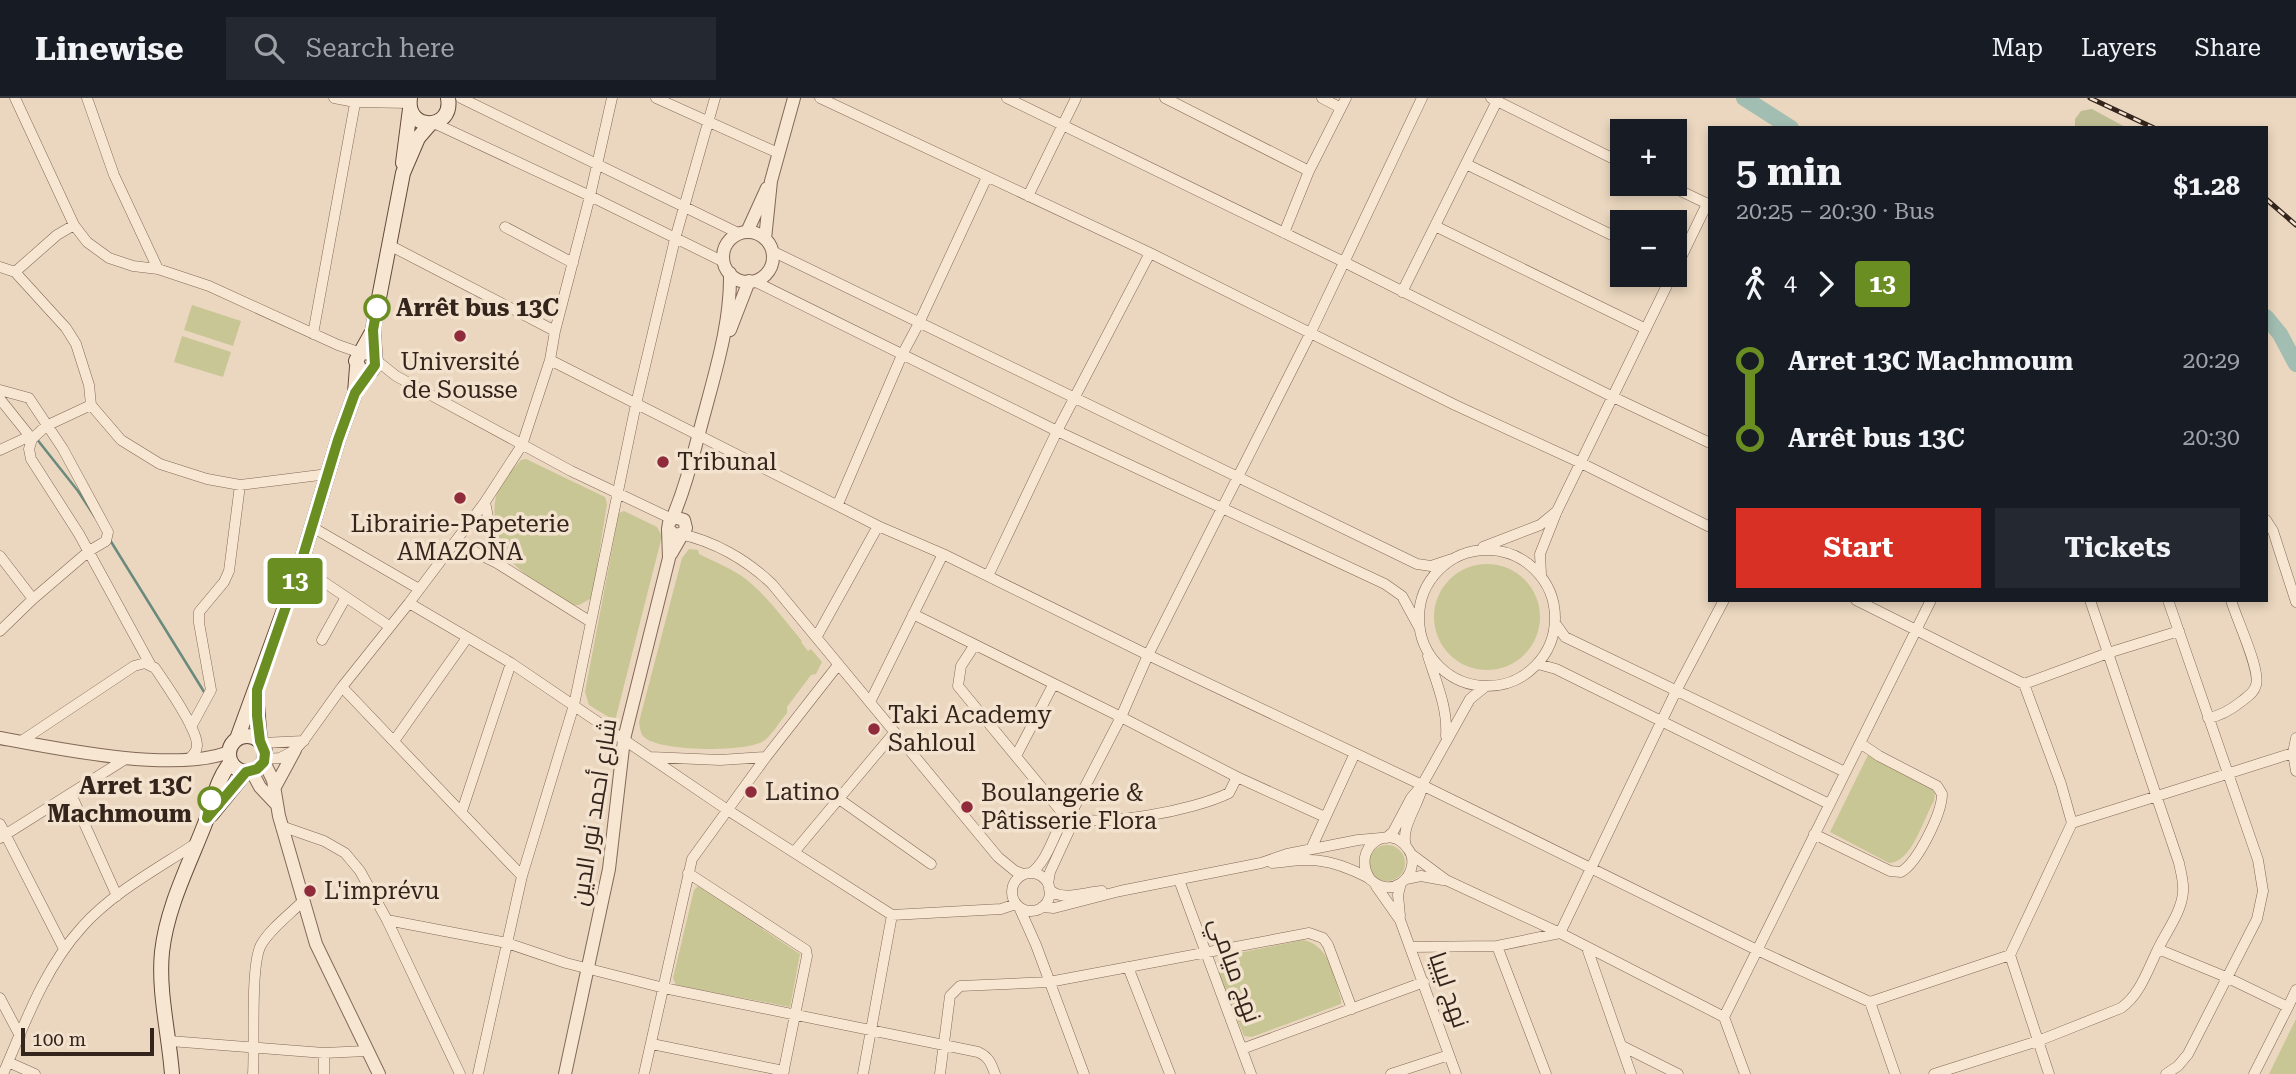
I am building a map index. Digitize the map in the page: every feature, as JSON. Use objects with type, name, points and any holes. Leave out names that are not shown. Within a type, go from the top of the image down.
[{"type":"main road","points":[[172,1074],[162,986],[162,953],[170,915],[216,788],[257,690],[366,362],[403,173],[418,138],[445,116],[448,98]]},
{"type":"main road","points":[[409,103],[417,120],[432,124]]},
{"type":"main road","points":[[403,173],[402,160],[409,103]]},
{"type":"main road","points":[[207,818],[249,772],[264,761],[257,716],[257,690]]},
{"type":"main road","points":[[237,739],[249,736],[261,742]]},
{"type":"main road","points":[[229,758],[239,770],[249,772]]},
{"type":"street","points":[[15,98],[75,225],[87,242],[109,258],[133,266],[158,269],[209,286],[338,345],[741,559],[757,570],[817,636],[998,857],[1015,871],[1041,876],[1055,895],[1120,891]]},
{"type":"street","points":[[87,98],[114,175],[158,269]]},
{"type":"street","points":[[334,98],[409,103]]},
{"type":"street","points":[[461,98],[684,206],[744,233],[757,234],[765,239],[772,251],[773,261],[763,277],[751,281],[721,350]]},
{"type":"street","points":[[275,788],[300,745],[485,502],[522,444],[550,360],[612,98]]},
{"type":"street","points":[[656,98],[778,153]]},
{"type":"street","points":[[478,1074],[522,876],[574,705],[636,404],[675,239],[715,98]]},
{"type":"street","points":[[765,239],[771,181],[794,98]]},
{"type":"street","points":[[820,98],[1150,253],[1455,405],[1708,526]]},
{"type":"street","points":[[1007,98],[1708,442]]},
{"type":"street","points":[[1028,196],[1076,98]]},
{"type":"street","points":[[1166,98],[1310,171]]},
{"type":"street","points":[[1284,233],[1310,171],[1344,103],[1322,98]]},
{"type":"street","points":[[1012,887],[1018,877],[1027,874],[1044,858],[1069,818],[1310,334],[1422,98]]},
{"type":"street","points":[[313,334],[356,100]]},
{"type":"street","points":[[1402,292],[1466,164],[1494,100],[1610,157]]},
{"type":"street","points":[[432,124],[590,196],[675,239],[727,268],[739,279],[751,281],[1057,431],[1385,584],[1402,596],[1420,629]]},
{"type":"street","points":[[1466,164],[1610,234]]},
{"type":"street","points":[[838,504],[902,355],[987,177]]},
{"type":"street","points":[[721,350],[730,299],[726,247],[731,239],[744,233],[771,181]]},
{"type":"street","points":[[1687,194],[1708,205],[1687,246]]},
{"type":"street","points":[[15,272],[57,235],[75,225]]},
{"type":"street","points":[[1435,226],[1646,329]]},
{"type":"street","points":[[505,227],[573,263]]},
{"type":"street","points":[[389,245],[555,331]]},
{"type":"street","points":[[772,251],[1417,564],[1431,566],[1452,559],[1540,525],[1557,511]]},
{"type":"street","points":[[988,576],[1057,431],[1150,253]]},
{"type":"street","points":[[0,267],[15,272],[66,328],[76,344],[89,385],[91,405],[121,440],[160,464],[207,479],[240,485],[328,474]]},
{"type":"street","points":[[1541,576],[1540,554],[1557,511],[1666,287]]},
{"type":"street","name":"شارع أحمد نور الدين","points":[[565,1074],[609,869],[624,740],[682,494],[721,350]]},
{"type":"street","points":[[550,360],[878,526],[943,554],[1591,866],[1757,950],[1870,1002],[2010,955]]},
{"type":"street","points":[[0,390],[29,398],[63,449],[107,529],[106,541],[89,551],[0,631]]},
{"type":"street","points":[[0,400],[31,437],[31,459],[89,551],[150,664]]},
{"type":"street","points":[[0,450],[91,405]]},
{"type":"street","points":[[191,727],[211,690],[199,612],[224,582],[229,571],[240,485]]},
{"type":"street","points":[[485,502],[497,563]]},
{"type":"street","points":[[2268,523],[2296,602]]},
{"type":"street","points":[[817,636],[878,526]]},
{"type":"street","points":[[312,527],[419,589]]},
{"type":"street","points":[[455,542],[497,563],[591,622]]},
{"type":"street","points":[[1372,881],[1365,872],[1364,856],[1374,842],[1393,832],[1470,699],[1487,686],[1515,680],[1538,664],[1547,652],[1555,623],[1555,606],[1550,590],[1541,576],[1528,563],[1512,554],[1494,549],[1475,550]]},
{"type":"street","points":[[870,702],[943,554]]},
{"type":"street","points":[[0,556],[33,599]]},
{"type":"street","points":[[1446,739],[1447,720],[1424,645],[1419,612],[1425,589],[1439,569],[1452,559]]},
{"type":"street","points":[[300,566],[389,626]]},
{"type":"street","points":[[322,640],[345,597]]},
{"type":"street","points":[[1560,933],[1676,691],[1723,602]]},
{"type":"street","points":[[1860,602],[2024,684],[2061,784],[2072,823],[2010,955],[2049,1074]]},
{"type":"street","points":[[1724,1017],[1930,602]]},
{"type":"street","points":[[1934,1074],[2038,1041],[2108,1014],[2130,1002],[2183,893],[2179,863],[2091,602]]},
{"type":"street","points":[[2166,1074],[2179,1066],[2188,1054],[2257,919],[2263,891],[2258,860],[2169,602]]},
{"type":"street","points":[[2208,718],[2235,707],[2252,693],[2257,682],[2254,665],[2232,602]]},
{"type":"street","points":[[409,603],[511,663],[726,809],[892,915],[1001,909],[1017,905],[1028,911],[1054,908],[1120,891],[1261,863],[1308,859],[1323,861],[1387,887],[1421,876],[1447,880]]},
{"type":"street","points":[[913,614],[1237,777],[1325,817]]},
{"type":"street","points":[[1555,623],[1565,637],[1845,772]]},
{"type":"street","points":[[2024,684],[2108,653],[2179,631]]},
{"type":"street","points":[[394,741],[467,638]]},
{"type":"street","points":[[1424,645],[1438,664],[1456,679],[1487,686]]},
{"type":"street","points":[[974,646],[961,666],[958,687],[1069,818],[1127,818],[1208,801],[1228,793],[1237,777]]},
{"type":"street","points":[[20,742],[141,663],[155,667],[191,727],[197,745],[191,760]]},
{"type":"street","points":[[463,811],[511,663]]},
{"type":"street","points":[[644,1074],[692,859],[726,809],[838,664]]},
{"type":"street","points":[[1538,664],[1556,669],[1829,804]]},
{"type":"street","points":[[1016,757],[1053,685]]},
{"type":"street","points":[[342,687],[463,811],[522,876]]},
{"type":"street","points":[[795,851],[894,733]]},
{"type":"street","points":[[0,738],[127,758],[229,758]]},
{"type":"street","points":[[2296,738],[2292,753],[2296,771]]},
{"type":"street","points":[[261,742],[300,745]]},
{"type":"street","points":[[1815,834],[1891,871],[1901,872],[1909,865],[1938,814],[1942,794],[1937,786],[1860,743]]},
{"type":"street","points":[[300,745],[280,758],[264,761],[275,788],[281,826],[302,902],[323,962],[379,1074]]},
{"type":"street","points":[[1311,849],[1355,753]]},
{"type":"street","points":[[2072,823],[2292,753]]},
{"type":"street","points":[[649,757],[720,760],[766,757]]},
{"type":"street","points":[[3,836],[127,758]]},
{"type":"street","points":[[249,772],[276,804]]},
{"type":"street","points":[[1404,881],[1412,867],[1404,832],[1419,801],[1422,785]]},
{"type":"street","points":[[71,794],[117,896]]},
{"type":"street","points":[[839,799],[931,864]]},
{"type":"street","points":[[1036,945],[1034,921],[1048,899],[1050,872],[1069,818]]},
{"type":"street","points":[[0,824],[3,836],[64,949]]},
{"type":"street","points":[[281,826],[324,841],[345,853],[360,871],[387,920],[460,1074]]},
{"type":"street","points":[[1261,863],[1311,849],[1393,838],[1447,880],[1560,933],[1724,1017],[1745,1074]]},
{"type":"street","points":[[3,1074],[43,982],[83,925],[117,896],[195,844]]},
{"type":"street","points":[[998,857],[1012,887],[1013,899],[1036,945],[1084,1074]]},
{"type":"street","points":[[652,1044],[783,1072],[796,1015],[807,956],[804,948],[688,873]]},
{"type":"street","name":"نهج ميامي","points":[[1179,880],[1251,1074]]},
{"type":"street","name":"نهج ليبيا","points":[[1372,881],[1384,894],[1400,920],[1456,1074]]},
{"type":"street","name":"نهج ليبيا","points":[[1400,920],[1398,895],[1404,881]]},
{"type":"street","points":[[253,1074],[258,953],[265,939],[302,902]]},
{"type":"street","points":[[863,1074],[892,915]]},
{"type":"street","points":[[387,920],[508,943],[566,963],[664,988],[978,1052],[986,1056],[995,1074]]},
{"type":"street","points":[[1411,947],[1497,946],[1560,933]]},
{"type":"street","points":[[940,1074],[950,996],[956,988],[1049,982],[1301,934],[1316,935],[1323,938],[1328,945],[1352,1009]]},
{"type":"street","points":[[1497,946],[1546,1074]]},
{"type":"street","points":[[1587,948],[1631,1074]]},
{"type":"street","points":[[2158,949],[2226,977],[2288,1007]]},
{"type":"street","points":[[1128,967],[1170,1074]]},
{"type":"street","points":[[1242,1049],[1424,982]]},
{"type":"street","points":[[2254,1074],[2296,990]]},
{"type":"street","points":[[1870,1002],[1895,1074]]},
{"type":"street","points":[[2,1005],[20,1036]]},
{"type":"street","points":[[170,1041],[324,1053],[366,1051]]},
{"type":"street","points":[[1622,1046],[1674,1073]]},
{"type":"street","points":[[324,1053],[324,1074]]},
{"type":"street","points":[[1391,1074],[1449,1055]]},
{"type":"street","points":[[8,1062],[35,1074]]},
{"type":"shaded area","points":[[192,305],[241,321],[233,346],[184,330]]},
{"type":"shaded area","points":[[182,336],[231,352],[223,377],[174,362]]},
{"type":"shaded area","points":[[526,459],[605,497],[607,504],[592,598],[579,605],[573,605],[524,573],[511,560],[500,540],[495,518],[496,496],[507,476],[521,460]]},
{"type":"shaded area","points":[[624,511],[657,527],[662,536],[615,721],[589,705],[585,692],[619,513]]},
{"type":"shaded area","points":[[689,549],[698,550],[699,554],[747,580],[776,609],[808,651],[811,649],[822,662],[816,674],[811,675],[787,707],[787,713],[772,733],[762,742],[738,748],[683,748],[653,742],[641,732],[639,722],[682,558]]},
{"type":"shaded area","points":[[1487,564],[1507,568],[1524,580],[1536,597],[1540,617],[1536,637],[1524,654],[1507,666],[1487,670],[1467,666],[1450,654],[1438,637],[1434,617],[1438,597],[1450,580],[1467,568]]},
{"type":"shaded area","points":[[1868,755],[1930,786],[1935,793],[1934,801],[1916,839],[1904,856],[1889,863],[1830,832]]},
{"type":"shaded area","points":[[1387,845],[1399,851],[1405,863],[1399,875],[1387,881],[1375,875],[1369,863],[1375,851]]},
{"type":"shaded area","points":[[698,886],[800,954],[790,1007],[676,985],[673,978],[694,890]]},
{"type":"shaded area","points":[[1303,940],[1319,948],[1330,963],[1341,1004],[1252,1037],[1244,1036],[1217,970],[1218,962],[1224,956]]},
{"type":"shaded area","points":[[2296,1019],[2296,1074],[2269,1074]]},
{"type":"green space","points":[[2091,109],[2123,126],[2075,126],[2075,119],[2081,111]]},
{"type":"waterway","points":[[1744,98],[1788,126]]},
{"type":"waterway","points":[[2268,319],[2280,334],[2296,364]]},
{"type":"waterway","points":[[36,438],[95,517]]},
{"type":"waterway","points":[[110,540],[206,695]]},
{"type":"railway","points":[[2090,98],[2150,126]]},
{"type":"railway","points":[[2268,201],[2296,225]]},
{"type":"bus line","name":"13","points":[[211,800],[207,818],[246,772],[257,769],[264,762],[265,753],[260,741],[257,716],[257,690],[355,393],[375,365],[373,330],[377,308]]},
{"type":"place","name":"Arrêt bus 13C","points":[[377,308]]},
{"type":"place","name":"Université de Sousse","points":[[460,336]]},
{"type":"place","name":"Tribunal","points":[[663,462]]},
{"type":"place","name":"Librairie-Papeterie AMAZONA","points":[[460,498]]},
{"type":"place","name":"Taki Academy Sahloul","points":[[874,729]]},
{"type":"place","name":"Latino","points":[[751,792]]},
{"type":"place","name":"Arret 13C Machmoum","points":[[211,800]]},
{"type":"place","name":"Boulangerie & Pâtisserie Flora","points":[[967,807]]},
{"type":"place","name":"L'imprévu","points":[[310,891]]}]
